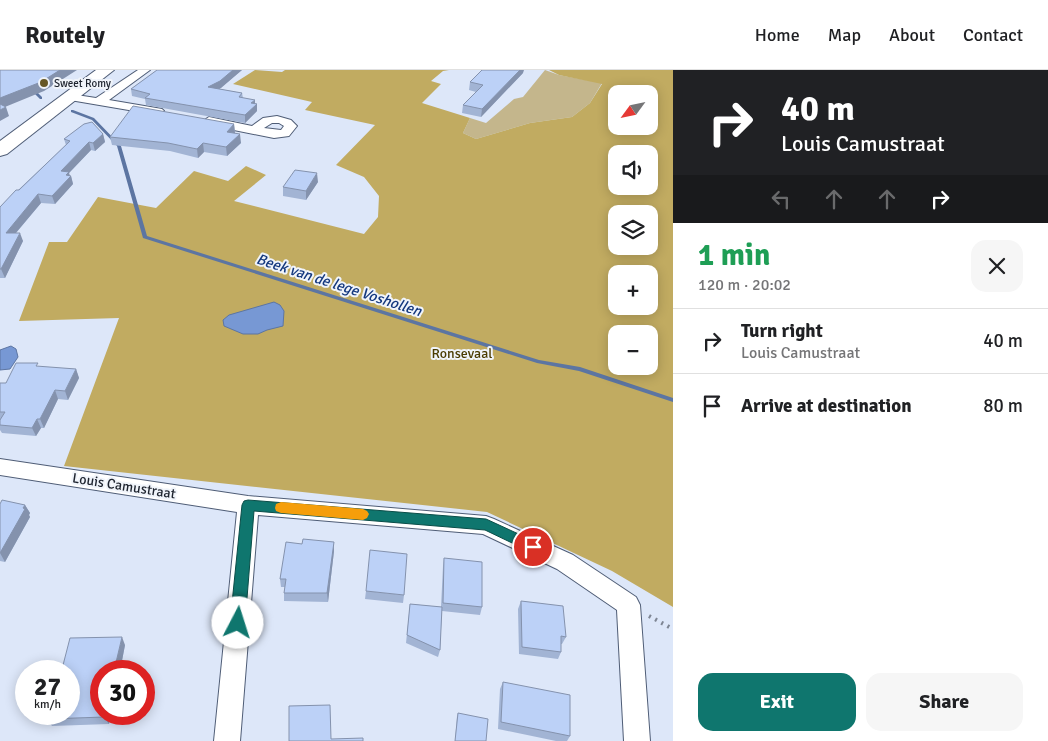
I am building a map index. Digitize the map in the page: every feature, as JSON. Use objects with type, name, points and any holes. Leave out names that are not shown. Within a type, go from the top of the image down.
[{"type":"main road","points":[[2,145],[106,70]]},
{"type":"street","points":[[99,101],[145,70]]},
{"type":"street","points":[[70,97],[172,114]]},
{"type":"street","points":[[199,119],[255,130]]},
{"type":"street","name":"Louis Camustraat","points":[[0,467],[248,505],[486,524],[565,562],[628,605],[637,741]]},
{"type":"street","points":[[227,741],[248,505]]},
{"type":"shaded area","points":[[545,70],[559,75],[602,83],[590,103],[572,117],[530,123],[476,139],[463,133],[470,118],[486,123],[514,99],[523,97]]},
{"type":"green space","name":"Ronsevaal","points":[[255,70],[282,72],[285,70],[449,70],[443,71],[431,81],[441,84],[422,103],[470,118],[463,133],[476,139],[530,123],[572,117],[590,103],[602,84],[559,75],[549,70],[673,70],[673,607],[612,571],[487,512],[64,466],[119,318],[19,321],[49,242],[67,242],[98,197],[156,208],[194,171],[228,181],[246,166],[266,175],[234,201],[364,234],[378,217],[379,196],[364,177],[336,165],[375,125],[305,110],[312,102],[233,84]]},
{"type":"water","points":[[274,302],[280,305],[284,311],[283,326],[258,334],[243,334],[224,326],[223,320],[229,315]]},
{"type":"water","points":[[11,346],[16,349],[18,357],[10,369],[0,370],[0,350]]},
{"type":"building","points":[[0,70],[60,70],[41,82],[0,98]]},
{"type":"building","points":[[157,70],[233,70],[220,81],[208,87],[242,93],[239,97],[255,100],[251,103],[257,104],[245,115],[145,98],[150,94],[131,89]]},
{"type":"building","points":[[482,70],[520,70],[482,109],[463,105],[483,85],[470,82]]},
{"type":"building","points":[[0,104],[6,107],[0,110]]},
{"type":"building","points":[[133,106],[234,124],[227,132],[240,134],[226,147],[203,143],[197,149],[168,143],[110,137]]},
{"type":"building","points":[[92,122],[103,134],[93,143],[89,142],[61,171],[69,172],[66,175],[71,176],[52,196],[38,194],[6,233],[20,233],[0,269],[0,207],[70,141],[64,139],[84,124]]},
{"type":"building","points":[[295,170],[317,173],[306,191],[283,187]]},
{"type":"building","points":[[16,363],[38,363],[36,366],[76,369],[65,391],[55,390],[40,419],[37,419],[32,428],[0,425],[0,420],[5,412],[0,412],[0,383],[6,383]]},
{"type":"building","points":[[2,500],[25,505],[23,508],[25,509],[0,553],[0,504]]},
{"type":"building","points":[[303,539],[334,542],[327,593],[284,593],[286,579],[280,579],[286,542],[302,544]]},
{"type":"building","points":[[370,550],[407,554],[404,595],[366,591]]},
{"type":"building","points":[[444,558],[482,562],[482,607],[443,603]]},
{"type":"building","points":[[521,601],[563,606],[566,637],[561,636],[561,652],[522,647]]},
{"type":"building","points":[[410,604],[442,607],[440,650],[407,635]]},
{"type":"building","points":[[122,637],[117,660],[90,660],[90,717],[80,718],[80,660],[64,660],[70,638]]},
{"type":"building","points":[[503,682],[570,695],[570,736],[501,722]]},
{"type":"building","points":[[330,705],[331,739],[363,738],[363,741],[289,741],[289,706]]},
{"type":"building","points":[[458,713],[488,719],[486,741],[455,741]]},
{"type":"waterway","name":"Beek van de lege Voshollen","points":[[32,89],[41,98]]},
{"type":"waterway","name":"Beek van de lege Voshollen","points":[[72,111],[93,119],[119,146],[145,237],[539,362],[580,369],[673,400]]},
{"type":"slow traffic","points":[[281,508],[363,514]]},
{"type":"place","name":"Sweet Romy","points":[[44,83]]},
{"type":"route","points":[[238,623],[248,505],[486,524],[533,547]]}]
